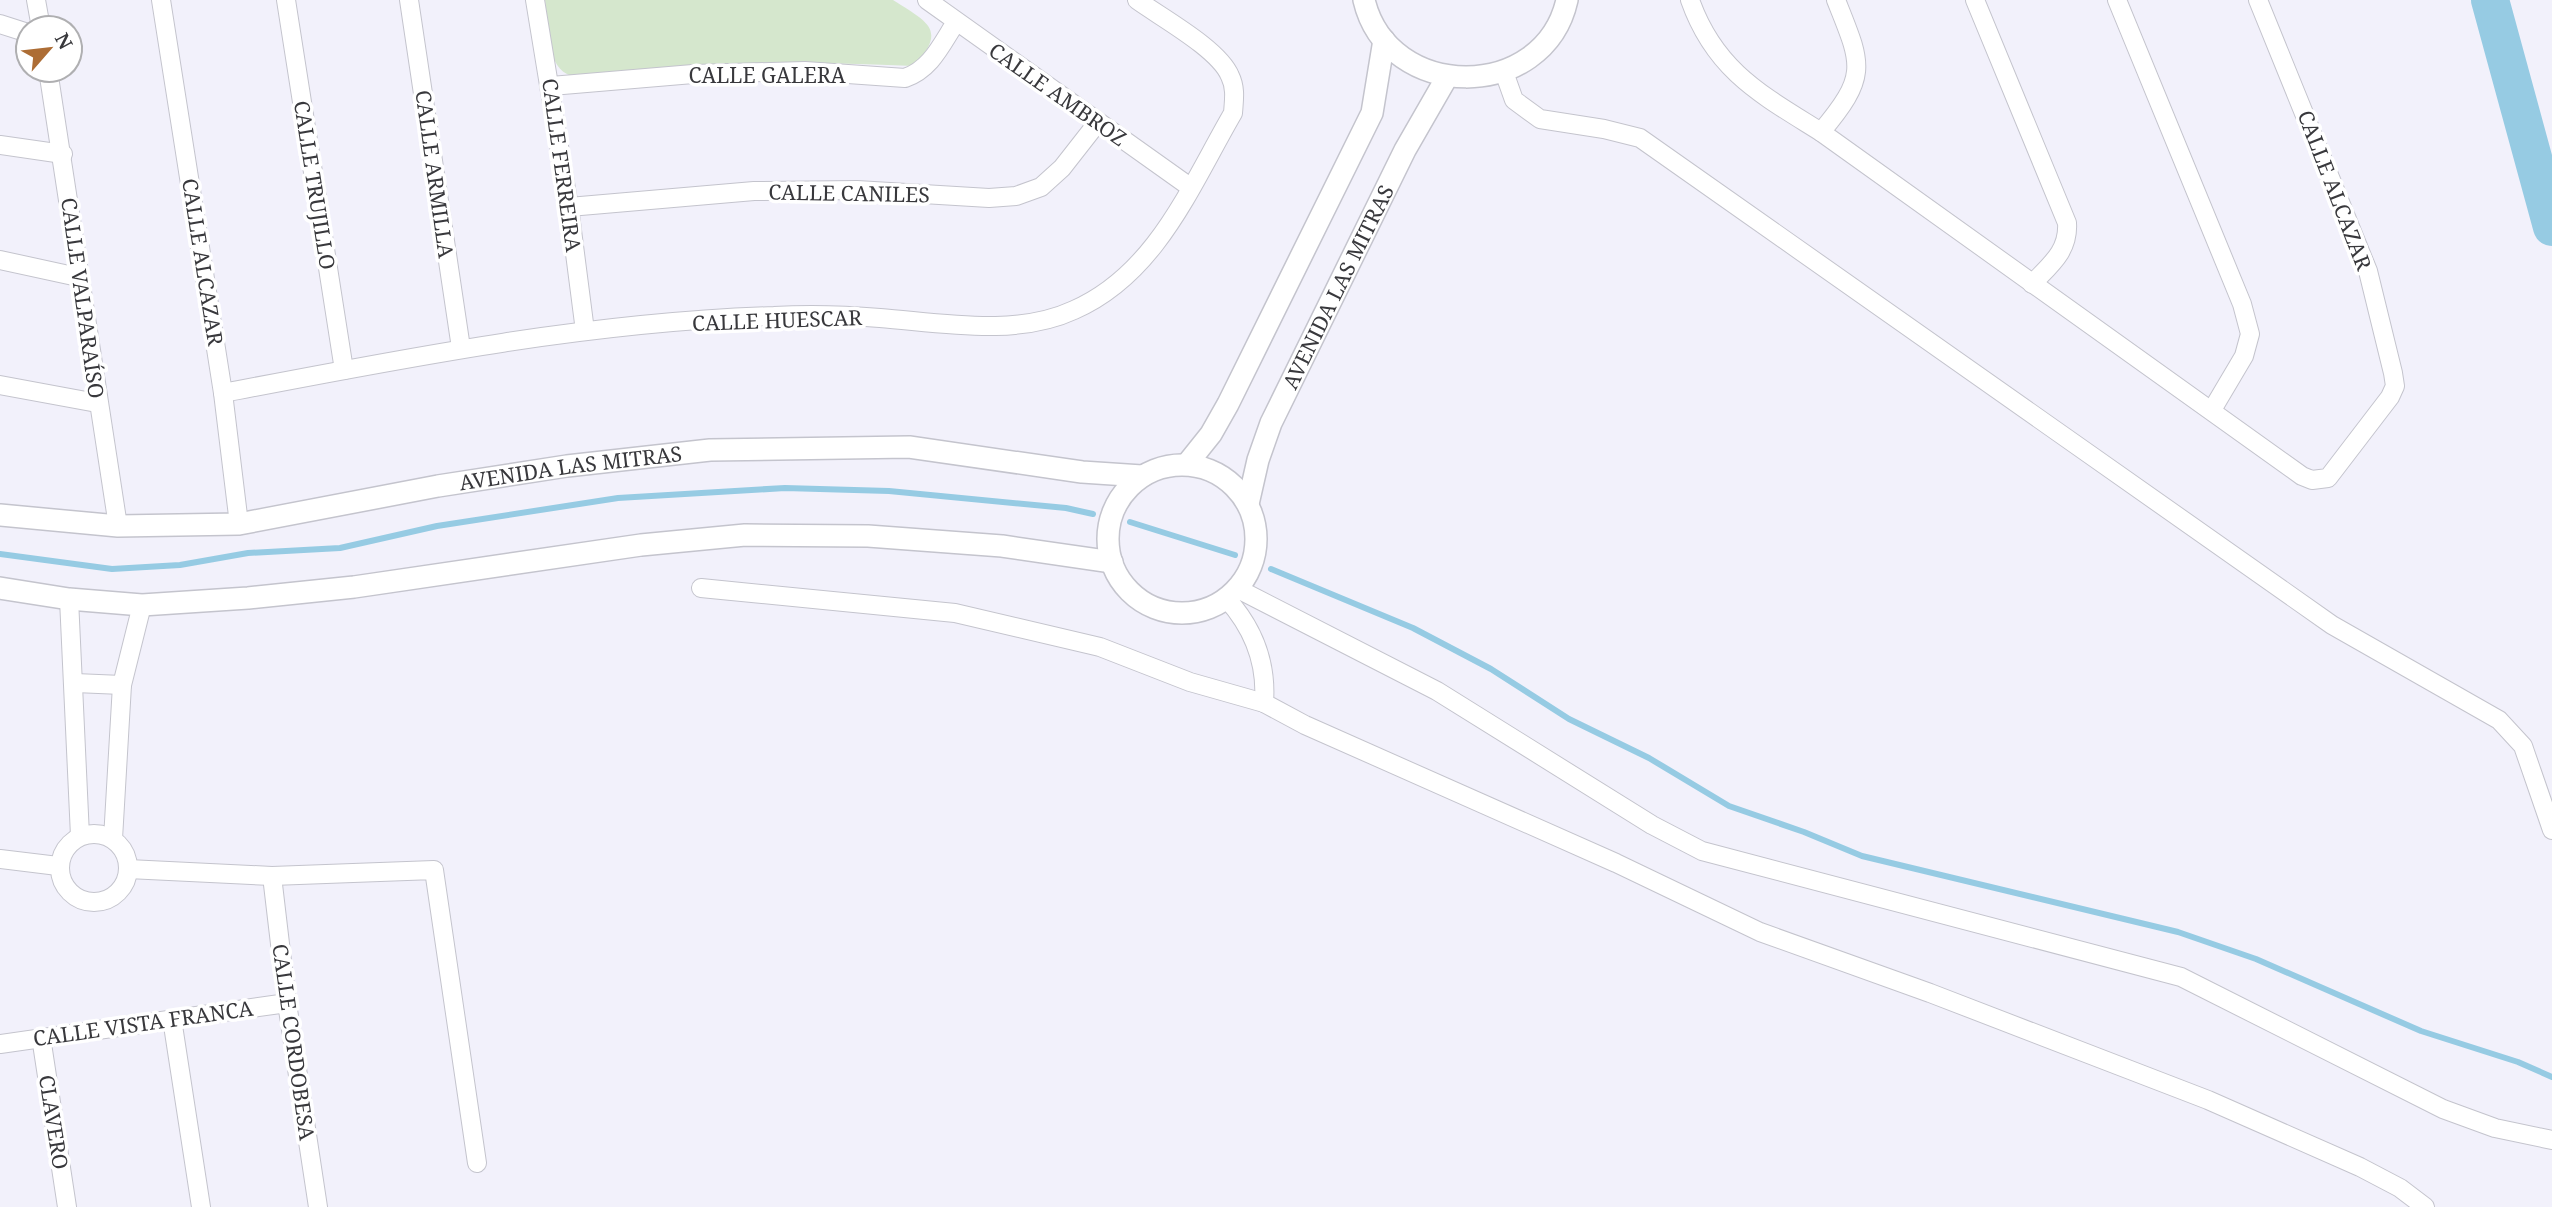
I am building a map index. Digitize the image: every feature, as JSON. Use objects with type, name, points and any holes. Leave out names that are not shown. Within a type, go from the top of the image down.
[{"type":"street","name":"CALLE ALCAZAR","points":[[161,0],[223,393],[239,524]]},
{"type":"street","name":"CALLE TRUJILLO","points":[[286,0],[345,370]]},
{"type":"street","name":"CALLE ARMILLA","points":[[410,0],[461,348]]},
{"type":"street","name":"CALLE FERREIRA","points":[[535,0],[551,86],[585,331]]},
{"type":"street","name":"CALLE AMBROZ","points":[[926,0],[1190,187]]},
{"type":"street","name":"CALLE HUESCAR","points":[[223,393],[461,348],[585,331],[772,316],[834,315],[974,324],[1046,322],[1113,289],[1141,265],[1167,229],[1233,113],[1233,85],[1220,59],[1138,0]]},
{"type":"street","points":[[1364,0],[1373,24],[1384,40],[1413,64],[1447,77],[1476,78],[1504,72],[1528,58],[1549,38],[1559,22],[1567,0]]},
{"type":"street","points":[[1690,0],[1708,40],[1745,85],[1821,132],[2212,410],[2244,356],[2250,334],[2242,304],[2117,0]]},
{"type":"street","points":[[1821,132],[1842,108],[1853,89],[1856,75],[1857,53],[1836,0]]},
{"type":"street","points":[[1975,0],[2067,223],[2068,237],[2064,250],[2032,284]]},
{"type":"street","name":"CALLE ALCAZAR","points":[[2212,410],[2302,476],[2320,481],[2328,478],[2390,397],[2395,386],[2368,271],[2258,0]]},
{"type":"street","name":"CALLE GALERA","points":[[551,86],[693,75],[805,71],[905,78],[919,73],[930,63],[956,22]]},
{"type":"street","points":[[1187,464],[1211,435],[1228,404],[1372,113],[1384,40]]},
{"type":"street","points":[[1504,72],[1514,100],[1523,109],[1539,119],[1604,129],[1640,138],[2332,625],[2500,720],[2523,746],[2552,830]]},
{"type":"street","name":"AVENIDA LAS MITRAS","points":[[1248,504],[1258,460],[1271,424],[1405,150],[1447,77]]},
{"type":"street","name":"CALLE VALPARAÍSO","points":[[50,84],[118,526]]},
{"type":"street","name":"CALLE CANILES","points":[[569,207],[754,191],[857,190],[989,198],[1016,196],[1041,187],[1062,168],[1098,122]]},
{"type":"street","points":[[0,145],[63,154]]},
{"type":"street","points":[[0,260],[78,277]]},
{"type":"street","points":[[0,385],[97,402]]},
{"type":"street","name":"AVENIDA LAS MITRAS","points":[[0,515],[118,526],[239,524],[438,486],[568,466],[710,450],[909,447],[1082,472],[1142,475]]},
{"type":"street","points":[[1187,464],[1202,467],[1229,481],[1248,504],[1256,534],[1256,549],[1250,570],[1232,594],[1200,611],[1186,613],[1155,608],[1128,590],[1112,562],[1108,529],[1119,499],[1142,475],[1171,465],[1187,464]]},
{"type":"street","points":[[0,588],[69,599],[142,605],[354,587],[641,545],[745,535],[868,536],[1002,546],[1112,562]]},
{"type":"street","points":[[701,588],[955,613],[1100,647],[1190,682],[1264,703],[1305,725],[1616,863],[1760,932],[1930,993],[2208,1100],[2360,1167],[2400,1188],[2425,1207]]},
{"type":"street","points":[[1232,594],[1253,638],[1266,678],[1264,703]]},
{"type":"street","points":[[1232,594],[1437,691],[1652,825],[1702,851],[2180,977],[2443,1109],[2495,1128],[2552,1140]]},
{"type":"street","points":[[69,599],[80,836]]},
{"type":"street","points":[[113,839],[122,685],[142,605]]},
{"type":"street","points":[[75,683],[122,685]]},
{"type":"street","points":[[103,835],[113,839],[127,858],[128,869],[121,890],[102,902],[90,903],[70,893],[63,884],[58,866],[63,851],[80,836],[103,835]]},
{"type":"street","points":[[0,859],[58,866]]},
{"type":"street","points":[[128,869],[272,876],[434,870],[477,1163]]},
{"type":"street","name":"CALLE CORDOBESA","points":[[272,876],[287,1003],[318,1207]]},
{"type":"street","name":"CALLE VISTA FRANCA","points":[[0,1044],[287,1003]]},
{"type":"street","points":[[172,1019],[201,1207]]},
{"type":"street","name":"CLAVERO","points":[[41,1037],[67,1207]]},
{"type":"green space","points":[[545,0],[893,0],[924,21],[931,35],[930,43],[914,66],[725,64],[662,68],[587,78],[567,74],[555,61],[549,41]]},
{"type":"waterway","points":[[2490,0],[2552,227]]},
{"type":"waterway","points":[[0,554],[112,569],[180,565],[248,553],[340,548],[437,526],[618,498],[785,488],[889,491],[1066,508],[1093,514]]},
{"type":"waterway","points":[[1130,522],[1235,555]]},
{"type":"waterway","points":[[1271,569],[1413,628],[1491,669],[1569,719],[1649,758],[1729,806],[1862,856],[2178,932],[2256,959],[2421,1031],[2518,1062],[2552,1077]]}]
